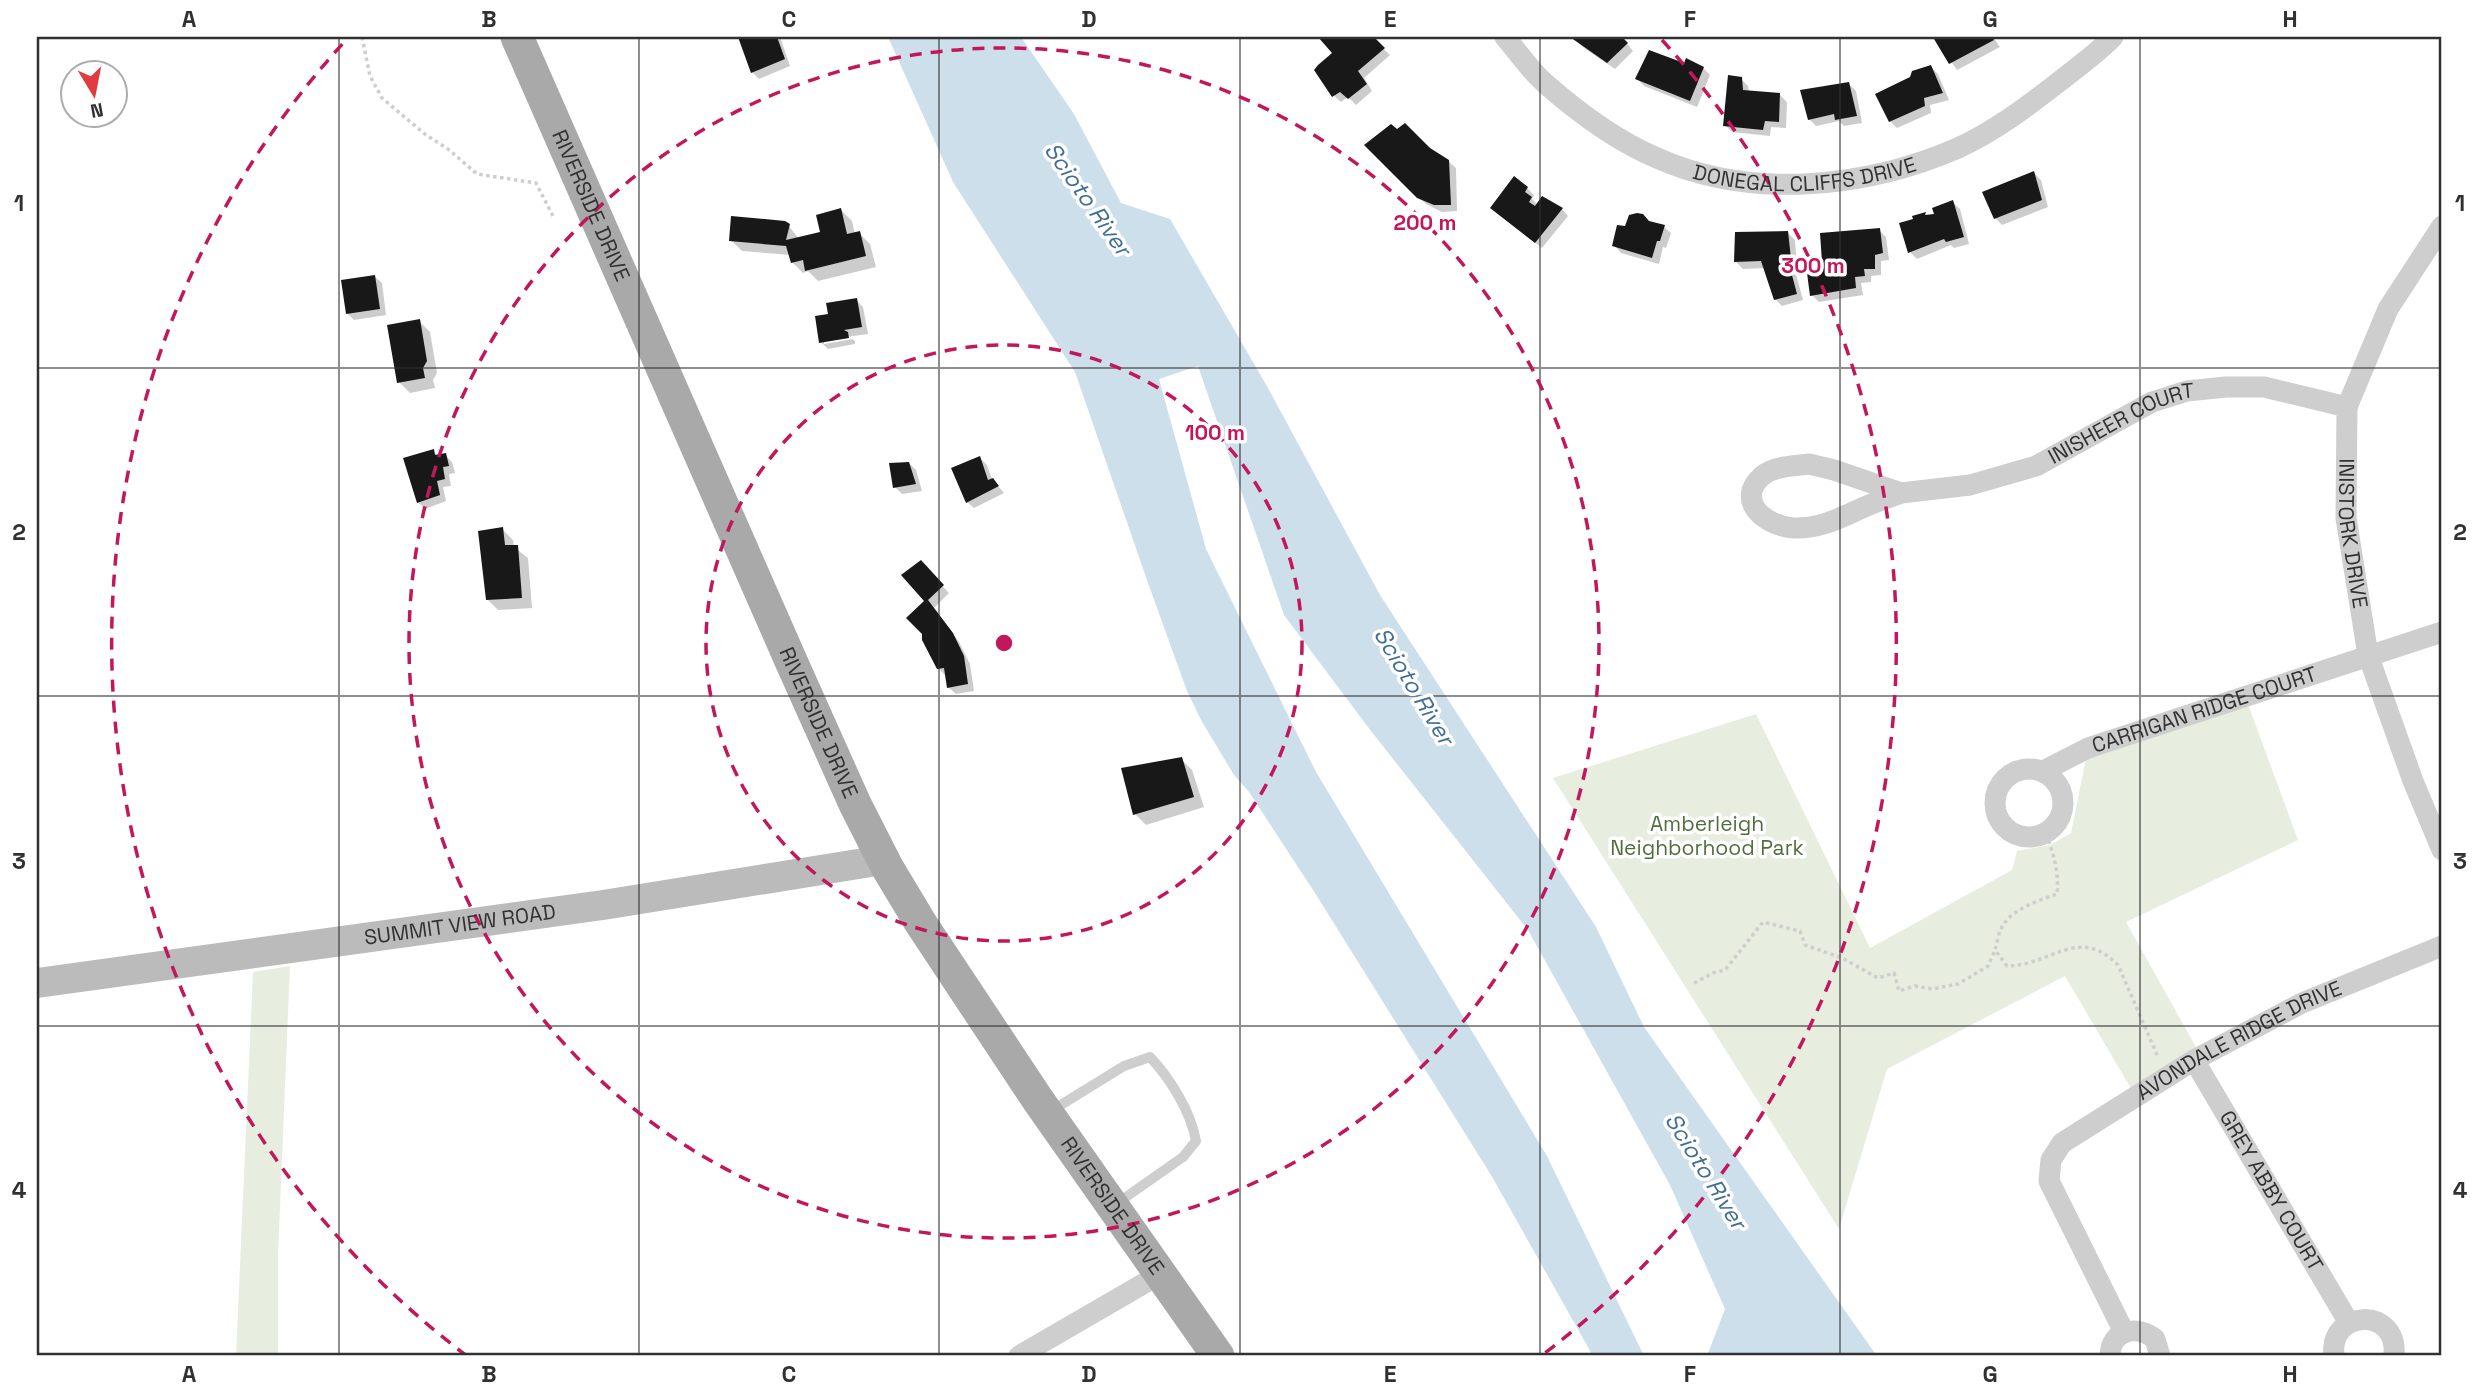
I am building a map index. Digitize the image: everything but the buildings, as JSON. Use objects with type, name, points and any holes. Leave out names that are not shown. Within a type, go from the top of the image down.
[{"type":"main road","name":"RIVERSIDE DRIVE","points":[[517,37],[785,649],[883,860],[920,922],[1048,1113],[1218,1356]]},
{"type":"street","name":"DONEGAL CLIFFS DRIVE","points":[[1505,37],[1545,84],[1605,130],[1631,146],[1698,172],[1767,184],[1812,184],[1858,178],[1907,167],[1957,148],[2006,122],[2099,51],[2113,37]]},
{"type":"street","name":"INISTORK DRIVE","points":[[2442,226],[2388,309],[2347,407],[2346,518],[2368,655],[2413,781],[2442,850]]},
{"type":"street","name":"INISHEER COURT","points":[[1901,493],[1809,464],[1783,467],[1763,474],[1754,486],[1752,502],[1759,516],[1771,523],[1794,528],[1829,524],[1901,493],[1970,485],[2036,466],[2152,402],[2187,391],[2264,387],[2347,407]]},
{"type":"street","name":"CARRIGAN RIDGE COURT","points":[[2046,834],[2035,837],[2013,834],[2004,827],[1995,806],[1996,794],[2009,775],[2020,770],[2043,771],[2088,748],[2442,632]]},
{"type":"street","points":[[2043,771],[2059,786],[2063,796],[2061,818],[2046,834]]},
{"type":"street","name":"SUMMIT VIEW ROAD","points":[[37,983],[603,905],[883,860]]},
{"type":"street","name":"AVONDALE RIDGE DRIVE","points":[[2124,1332],[2049,1181],[2051,1160],[2062,1143],[2194,1060],[2302,1003],[2442,946]]},
{"type":"street","name":"GREY ABBY COURT","points":[[2194,1060],[2349,1323]]},
{"type":"street","points":[[1019,1356],[1162,1273]]},
{"type":"street","points":[[2334,1356],[2336,1338],[2349,1323],[2368,1320],[2386,1328],[2395,1345],[2394,1356]]},
{"type":"street","points":[[2110,1356],[2112,1343],[2124,1332],[2140,1330],[2148,1334],[2158,1347],[2160,1356]]},
{"type":"lane","points":[[1048,1113],[1124,1066],[1150,1057],[1167,1076],[1193,1126],[1196,1141],[1183,1157],[1114,1206]]},
{"type":"path","points":[[362,37],[369,76],[382,98],[477,174],[536,183],[554,218]]},
{"type":"path","points":[[1694,983],[1725,970],[1763,922],[1800,931],[1805,944],[1842,958],[1878,978],[1894,974],[1899,991],[1915,986],[1932,989],[1958,984],[1988,966],[2001,927],[2030,904],[2057,894],[2058,876],[2046,834]]},
{"type":"path","points":[[1995,950],[2007,966],[2020,966],[2085,946],[2099,949],[2110,956],[2119,965],[2158,1057]]},
{"type":"green space","name":"Amberleigh Neighborhood Park","points":[[2245,696],[2298,840],[2126,922],[2201,1056],[2136,1097],[2065,976],[1887,1069],[1839,1229],[1553,778],[1756,714],[1870,948],[2012,870],[2017,851],[2050,845],[2071,833],[2088,748]]},
{"type":"green space","points":[[290,966],[278,1255],[278,1356],[236,1356],[253,972]]},
{"type":"water","name":"Scioto River","points":[[888,37],[1021,37],[1074,114],[1121,203],[1170,219],[1268,388],[1380,595],[1596,927],[1644,1027],[1877,1356],[1707,1356],[1725,1309],[1670,1185],[1528,930],[1371,731],[1284,615],[1198,366],[1159,379],[1206,549],[1316,772],[1547,1156],[1644,1356],[1593,1356],[1491,1175],[1315,893],[1249,792],[1234,775],[1201,720],[1187,691],[1075,372],[953,182]]}]
